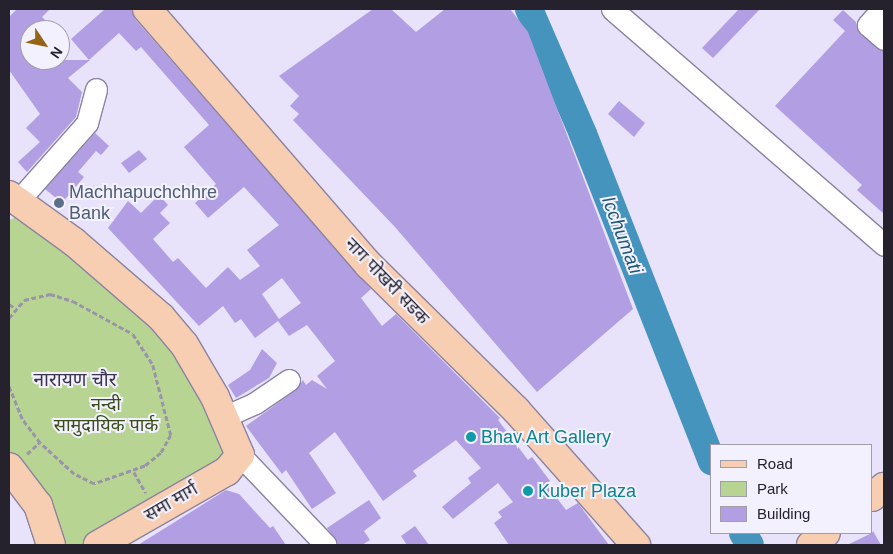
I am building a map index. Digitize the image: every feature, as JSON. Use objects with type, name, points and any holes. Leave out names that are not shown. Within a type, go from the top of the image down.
[{"type":"main road","name":"नाग पोखरी सडक","points":[[147,9],[369,265],[516,410],[636,545]]},
{"type":"main road","points":[[17,206],[161,317],[184,344],[226,416],[240,455]]},
{"type":"main road","name":"समा मार्ग","points":[[98,545],[227,471],[240,455]]},
{"type":"main road","points":[[16,467],[32,522],[32,545]]},
{"type":"main road","points":[[16,467],[38,505],[51,545]]},
{"type":"main road","points":[[873,496],[884,487]]},
{"type":"main road","points":[[811,545],[825,534]]},
{"type":"street","points":[[612,9],[884,246]]},
{"type":"street","points":[[882,10],[868,25],[884,39]]},
{"type":"street","points":[[17,206],[87,124],[96,88]]},
{"type":"street","points":[[226,416],[255,403],[289,380]]},
{"type":"street","points":[[240,455],[326,545]]},
{"type":"path","points":[[9,318],[15,308],[35,295],[62,296],[123,328],[141,342],[153,365],[172,430],[161,452],[134,472],[98,484],[87,481],[40,443],[22,419],[9,386]]},
{"type":"path","points":[[9,304],[15,308]]},
{"type":"path","points":[[16,467],[40,443]]},
{"type":"path","points":[[134,472],[151,502]]},
{"type":"green space","name":"नन्दी सामुदायिक पार्क","points":[[17,217],[25,218],[167,334],[225,447],[222,462],[84,545],[56,545],[30,477],[9,450],[9,220]]},
{"type":"building","points":[[17,9],[50,9],[42,17],[45,20],[20,20],[20,70],[70,70],[70,60],[90,60],[68,78],[82,92],[76,117],[27,172],[18,162],[40,142],[26,128],[40,114],[9,70],[9,17]]},
{"type":"building","points":[[105,9],[131,9],[135,19],[371,289],[361,298],[382,326],[396,314],[500,418],[498,420],[528,460],[532,457],[550,481],[546,484],[566,510],[578,503],[609,545],[509,545],[494,523],[502,517],[498,512],[513,502],[498,483],[453,519],[442,507],[471,483],[468,478],[481,468],[456,440],[413,471],[417,476],[383,501],[335,432],[309,453],[336,493],[312,509],[286,470],[282,474],[246,426],[296,390],[303,380],[306,385],[312,380],[327,389],[317,376],[335,361],[307,325],[289,336],[278,321],[255,338],[241,319],[235,323],[223,306],[199,326],[108,228],[128,201],[141,213],[159,195],[168,205],[160,213],[170,223],[153,239],[173,262],[178,258],[206,288],[228,267],[240,280],[260,266],[247,250],[279,225],[244,187],[208,218],[195,203],[216,184],[184,147],[209,125],[141,47],[136,51],[119,33],[89,60],[71,39]],"holes":[[[282,278],[301,303],[279,319],[262,294]]]},
{"type":"building","points":[[373,9],[391,9],[416,32],[445,9],[510,9],[528,32],[633,309],[537,392],[395,227],[293,120],[299,114],[290,106],[299,96],[279,76]]},
{"type":"building","points":[[739,9],[760,9],[713,58],[702,48]]},
{"type":"building","points":[[843,10],[856,22],[860,34],[884,51],[884,214],[857,190],[862,185],[775,106],[845,31],[833,20]]},
{"type":"building","points":[[619,101],[645,123],[634,137],[608,114]]},
{"type":"building","points":[[95,133],[109,146],[101,155],[96,151],[78,172],[84,177],[62,203],[45,189]]},
{"type":"building","points":[[139,150],[147,159],[129,173],[121,163]]},
{"type":"building","points":[[262,349],[277,363],[269,378],[236,398],[228,385],[250,370]]},
{"type":"building","points":[[226,490],[239,494],[270,528],[273,526],[286,545],[138,545]]},
{"type":"building","points":[[369,500],[381,518],[364,531],[370,540],[362,545],[339,545],[327,528]]},
{"type":"building","points":[[415,526],[429,545],[407,545],[401,536]]},
{"type":"building","points":[[873,531],[881,545],[847,545],[873,534]]},
{"type":"waterway","name":"Icchumati","points":[[529,9],[583,134],[710,457]]},
{"type":"waterway","name":"Icchumati","points":[[744,534],[750,545]]},
{"type":"place","name":"Machhapuchchhre Bank","points":[[59,203]]},
{"type":"place","name":"Bhav Art Gallery","points":[[471,437]]},
{"type":"place","name":"Kuber Plaza","points":[[528,491]]},
{"type":"district","name":"नारायण चौर","points":[[75,380]]}]
